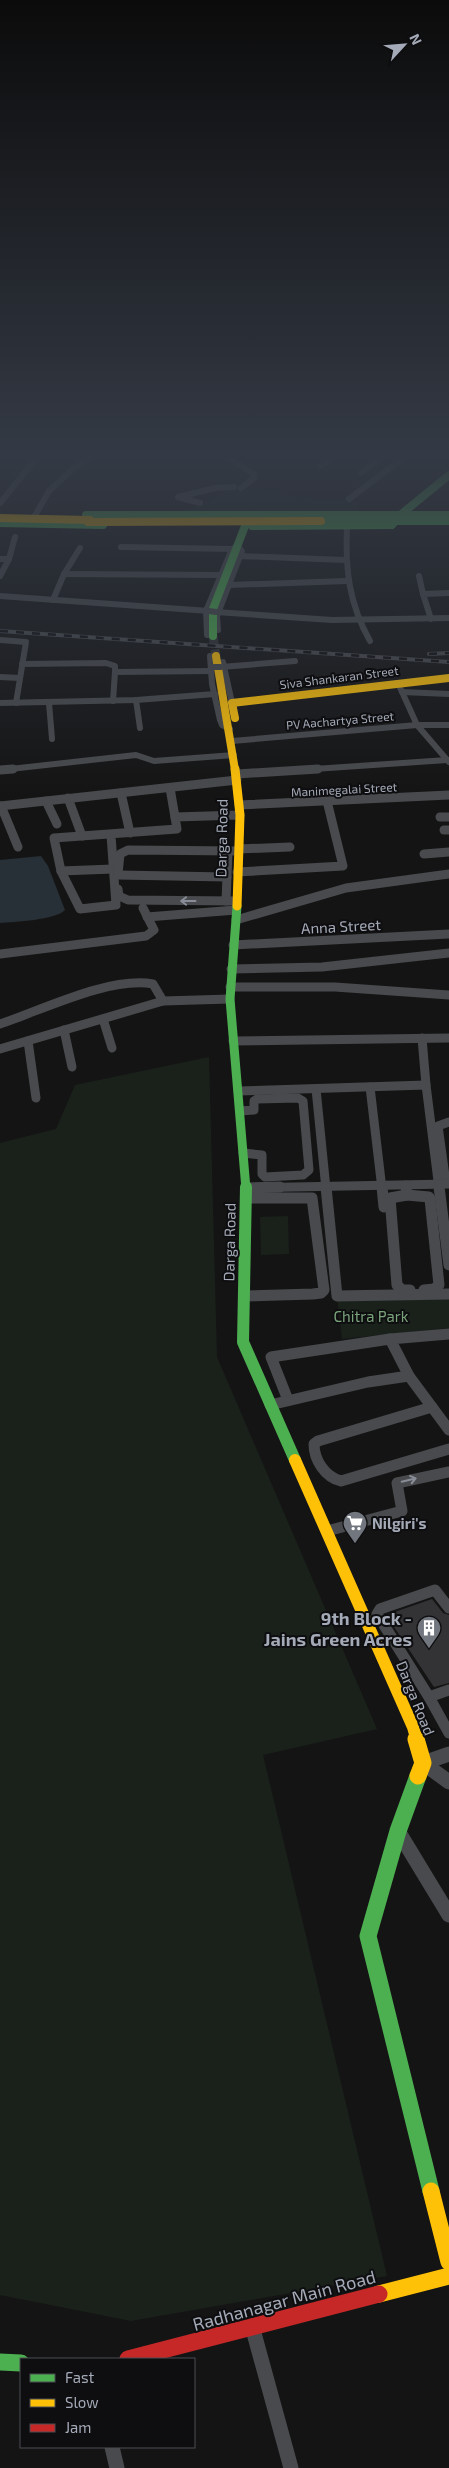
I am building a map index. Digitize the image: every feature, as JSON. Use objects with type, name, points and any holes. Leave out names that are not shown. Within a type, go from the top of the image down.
[{"type":"street","points":[[53,600],[68,567]]},
{"type":"street","points":[[213,634],[207,611],[226,567]]},
{"type":"street","points":[[213,634],[213,609],[229,567]]},
{"type":"street","points":[[213,634],[218,612],[229,585],[233,567]]},
{"type":"street","points":[[345,567],[346,581],[358,622],[370,641]]},
{"type":"street","points":[[64,574],[221,575]]},
{"type":"street","points":[[419,576],[431,619]]},
{"type":"street","points":[[229,585],[346,581]]},
{"type":"street","points":[[423,594],[449,593]]},
{"type":"street","points":[[0,596],[306,620],[358,622],[449,618]]},
{"type":"street","points":[[0,640],[26,642],[16,703]]},
{"type":"street","points":[[115,672],[217,664],[295,662]]},
{"type":"street","points":[[22,664],[106,663],[115,666],[113,701]]},
{"type":"street","points":[[217,664],[232,703],[236,723],[231,735],[220,720],[215,694],[217,664]]},
{"type":"street","name":"Darga Road","points":[[217,664],[231,735],[237,777],[239,810],[232,875],[233,945],[230,999],[246,1193],[243,1342],[412,1727],[424,1763]]},
{"type":"street","points":[[0,677],[20,678]]},
{"type":"street","name":"Siva Shankaran Street","points":[[232,703],[400,688],[449,678]]},
{"type":"street","points":[[400,688],[449,694]]},
{"type":"street","points":[[400,688],[417,725],[448,761]]},
{"type":"street","points":[[0,703],[113,701],[215,694]]},
{"type":"street","points":[[136,700],[140,728]]},
{"type":"street","points":[[49,703],[52,739]]},
{"type":"street","name":"PV Aachartya Street","points":[[231,735],[449,725]]},
{"type":"street","points":[[0,770],[136,755],[154,761],[234,755]]},
{"type":"street","points":[[18,847],[1,806],[170,788],[237,777],[448,761]]},
{"type":"street","points":[[170,788],[177,829],[130,834],[54,838],[61,871],[80,908],[116,905],[115,872],[120,854],[128,850],[235,850],[290,847]]},
{"type":"street","points":[[121,793],[130,834]]},
{"type":"street","name":"Manimegalai Street","points":[[175,817],[327,801],[449,795]]},
{"type":"street","points":[[68,798],[82,836]]},
{"type":"street","points":[[46,800],[57,824]]},
{"type":"street","points":[[61,871],[232,875],[343,866],[327,801]]},
{"type":"street","points":[[440,817],[449,817]]},
{"type":"street","points":[[111,835],[118,896],[128,900],[233,908]]},
{"type":"street","points":[[424,854],[449,852]]},
{"type":"street","points":[[147,917],[233,908],[346,888],[449,874]]},
{"type":"street","points":[[0,954],[146,936],[154,930],[143,908]]},
{"type":"street","name":"Anna Street","points":[[233,945],[449,934]]},
{"type":"street","points":[[231,968],[322,967],[449,953]]},
{"type":"street","points":[[0,1024],[101,989],[142,982],[153,984],[163,1001]]},
{"type":"street","points":[[230,987],[335,987],[449,995]]},
{"type":"street","points":[[0,1049],[163,1001],[230,999]]},
{"type":"street","points":[[103,1019],[112,1048]]},
{"type":"street","points":[[64,1030],[72,1067]]},
{"type":"street","points":[[422,1038],[437,1184],[449,1265]]},
{"type":"street","points":[[234,1040],[449,1038]]},
{"type":"street","points":[[28,1041],[36,1098]]},
{"type":"street","points":[[238,1091],[426,1085]]},
{"type":"street","points":[[370,1087],[395,1295]]},
{"type":"street","points":[[316,1088],[337,1296],[449,1294]]},
{"type":"street","points":[[240,1111],[254,1110],[254,1101],[257,1099],[298,1098],[303,1101],[309,1170],[303,1175],[265,1176],[262,1174],[262,1155],[243,1153]]},
{"type":"street","points":[[449,1122],[438,1126],[445,1176],[449,1178]]},
{"type":"street","points":[[246,1193],[326,1186],[382,1186],[406,1190],[428,1197],[430,1199],[439,1285],[434,1289],[402,1290],[397,1285],[390,1198],[406,1190],[437,1184],[449,1184]]},
{"type":"street","points":[[244,1296],[313,1294],[321,1293],[324,1290],[312,1198],[246,1193]]},
{"type":"street","points":[[449,1197],[445,1199],[449,1228]]},
{"type":"street","points":[[288,1400],[271,1357],[390,1339],[449,1334]]},
{"type":"street","points":[[390,1339],[409,1376],[449,1430]]},
{"type":"street","points":[[270,1405],[368,1382],[409,1376]]},
{"type":"street","points":[[432,1408],[318,1441],[314,1444],[313,1451],[328,1477],[341,1481],[449,1449]]},
{"type":"street","points":[[326,1531],[402,1511],[397,1483],[449,1472]]},
{"type":"street","points":[[449,1608],[435,1590],[380,1609],[377,1614],[429,1696],[449,1733]]},
{"type":"street","points":[[429,1696],[449,1690]]},
{"type":"street","points":[[449,1754],[424,1763],[398,1831],[368,1936],[449,2262]]},
{"type":"street","points":[[424,1763],[449,1782]]},
{"type":"street","points":[[398,1831],[449,1915]]},
{"type":"street","name":"Radhanagar Main Road","points":[[132,2358],[449,2276]]},
{"type":"street","points":[[252,2326],[291,2468]]},
{"type":"street","points":[[0,2362],[20,2363]]},
{"type":"street","points":[[112,2448],[118,2468]]},
{"type":"green space","points":[[209,1057],[217,1357],[377,1729],[263,1755],[387,2276],[131,2321],[0,2295],[0,1143],[56,1129],[75,1085]]},
{"type":"green space","points":[[288,1216],[289,1254],[261,1255],[260,1217]]},
{"type":"green space","name":"Chitra Park","points":[[449,1294],[449,1328],[342,1339],[337,1296]]},
{"type":"shaded area","points":[[41,856],[48,866],[65,910],[44,918],[0,923],[0,860]]},
{"type":"building","name":"9th Block - Jains Green Acres","points":[[432,1599],[443,1613],[449,1615],[449,1683],[434,1687],[386,1615]]},
{"type":"tunnel","points":[[213,636],[216,656]]},
{"type":"railway","points":[[0,631],[449,662]]},
{"type":"railway","points":[[429,654],[449,653]]},
{"type":"traffic: fast","points":[[213,636],[213,609],[229,567]]},
{"type":"traffic: fast","points":[[237,906],[230,999],[246,1188],[243,1342],[295,1460]]},
{"type":"traffic: fast","points":[[418,1776],[398,1831],[368,1936],[431,2191]]},
{"type":"traffic: fast","points":[[0,2362],[20,2363]]},
{"type":"traffic: slow","points":[[216,656],[234,755],[240,815],[237,906]]},
{"type":"traffic: slow","points":[[235,718],[232,703],[449,678]]},
{"type":"traffic: slow","points":[[295,1460],[413,1727],[423,1763],[418,1776]]},
{"type":"traffic: slow","points":[[431,2191],[449,2262]]},
{"type":"traffic: slow","points":[[379,2294],[449,2276]]},
{"type":"traffic: jam","points":[[132,2358],[379,2294]]},
{"type":"place","name":"Nilgiri's","points":[[355,1544]]},
{"type":"place","name":"9th Block - Jains Green Acres","points":[[429,1649]]}]
